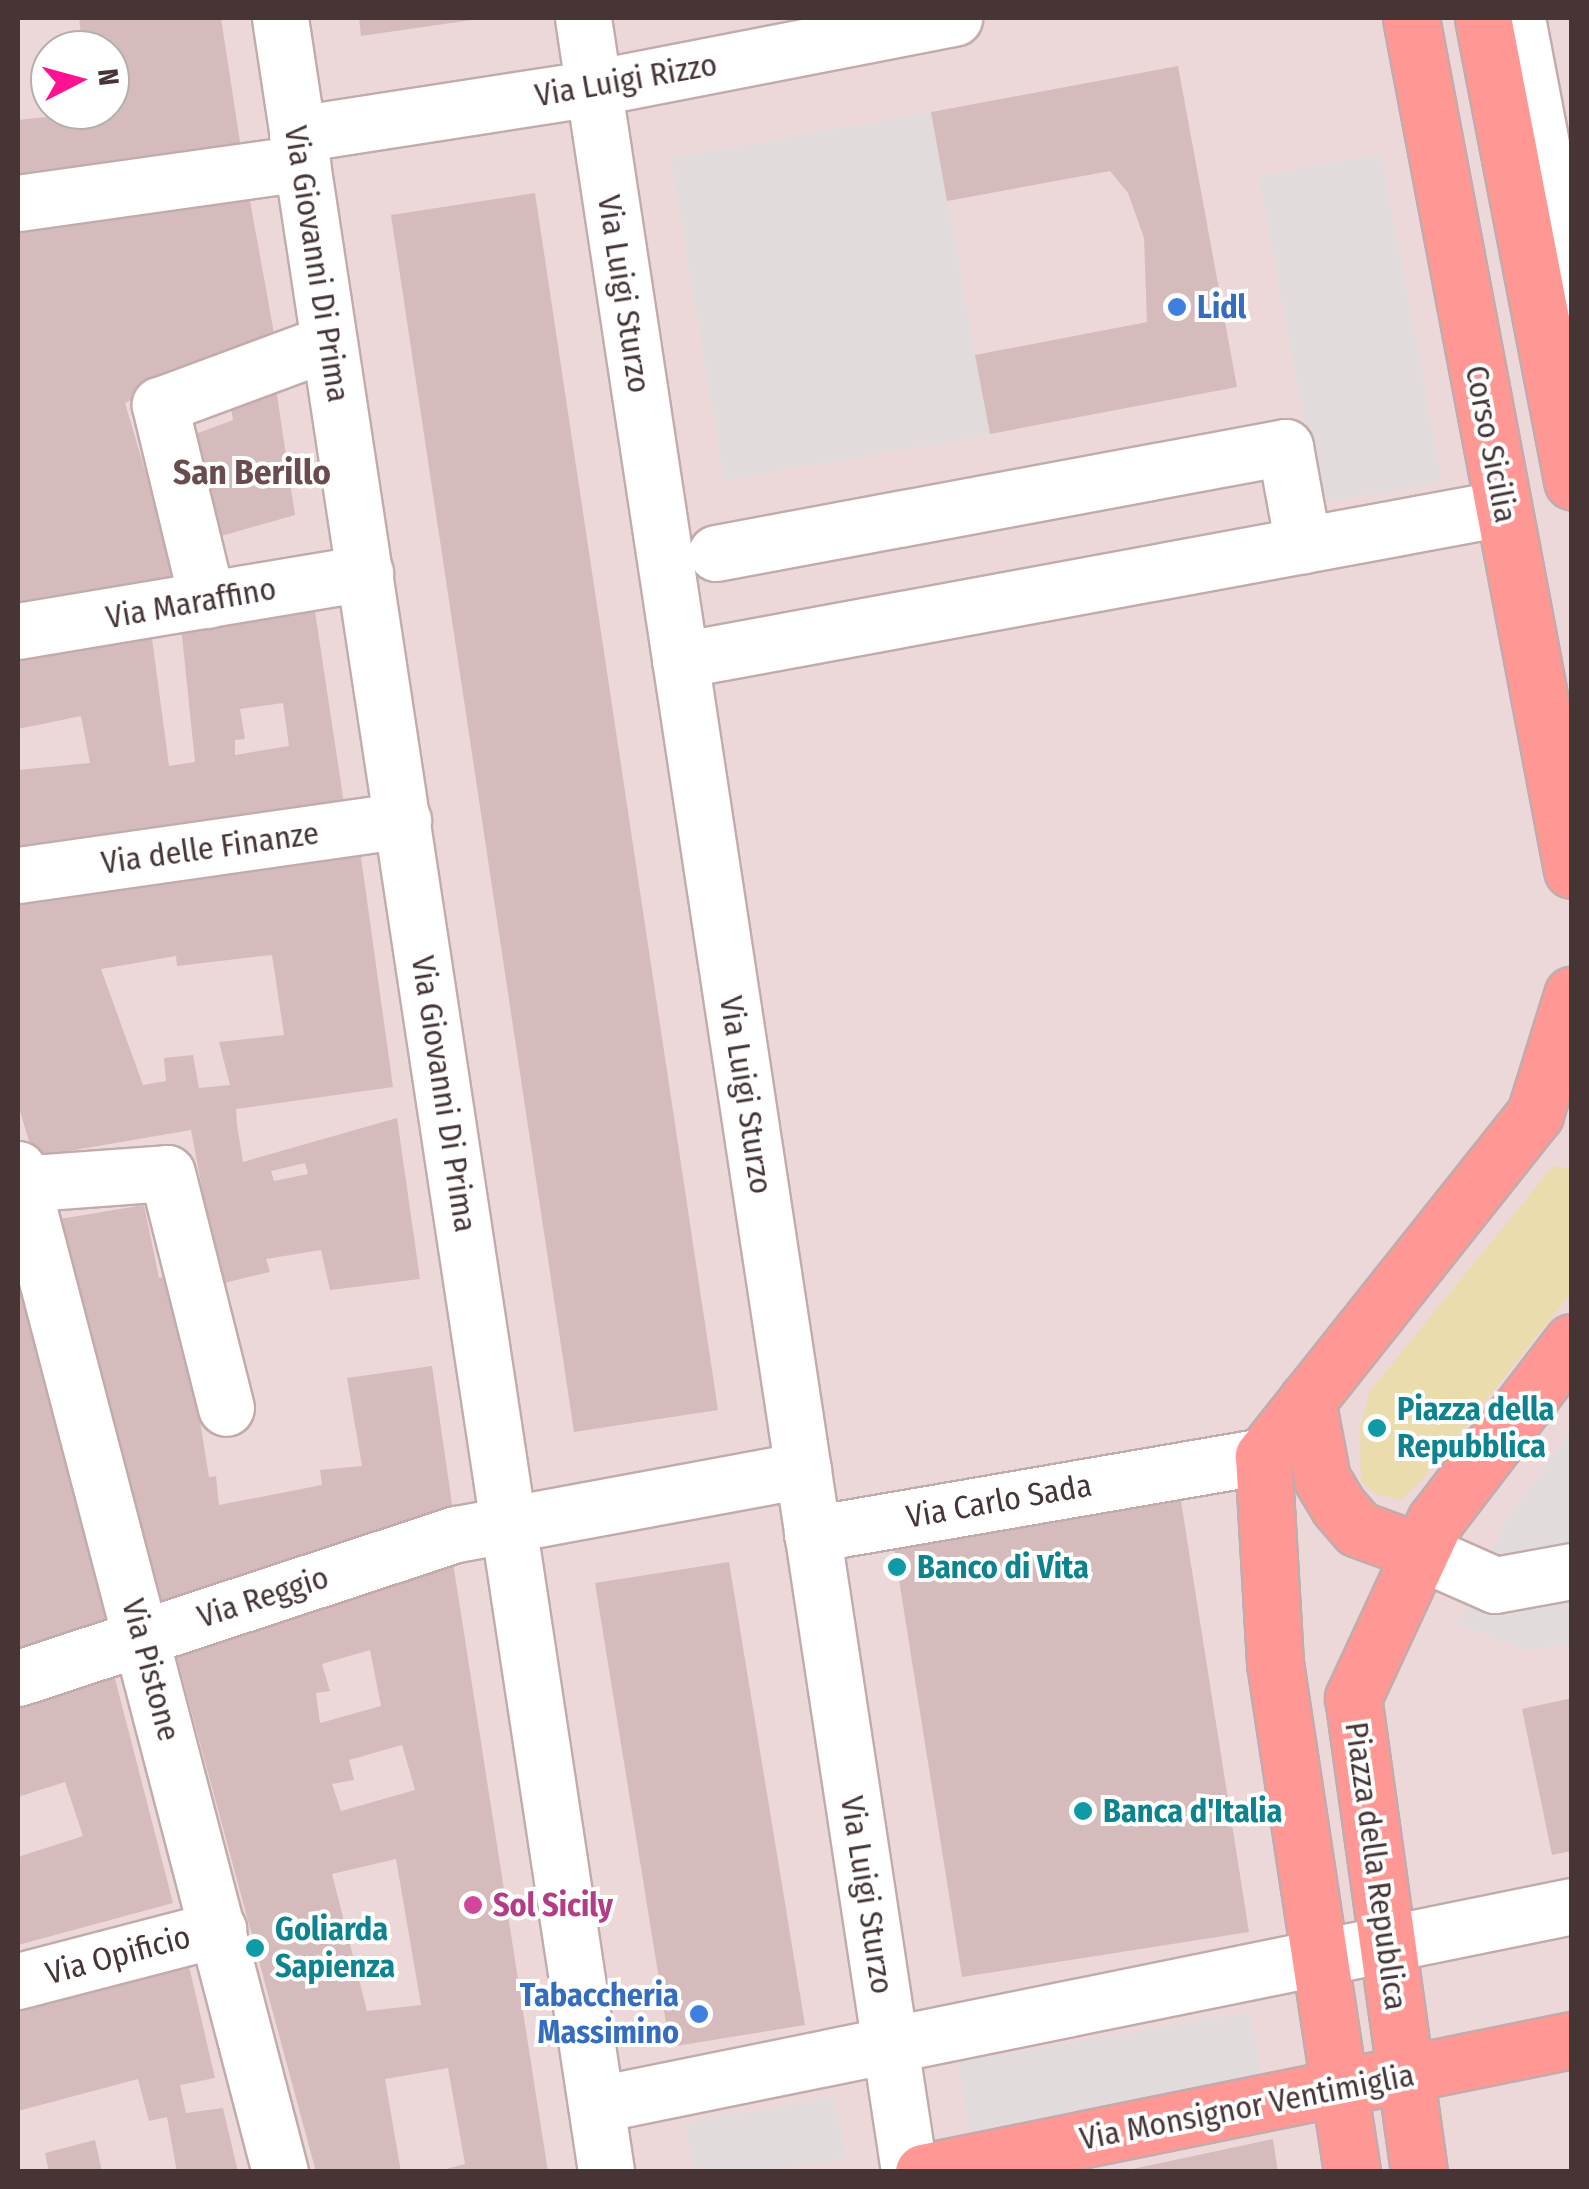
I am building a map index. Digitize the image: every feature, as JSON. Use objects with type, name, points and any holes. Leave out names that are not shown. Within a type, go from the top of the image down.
[{"type":"main road","name":"Corso Sicilia","points":[[1411,18],[1572,870]]},
{"type":"main road","points":[[1483,18],[1570,466]]},
{"type":"main road","points":[[1352,2172],[1274,1663],[1263,1456],[1307,1400],[1553,1126],[1572,995]]},
{"type":"main road","name":"Piazza della Republica","points":[[1419,2172],[1353,1698],[1418,1551],[1572,1342]]},
{"type":"main road","points":[[1307,1400],[1322,1479],[1338,1506],[1358,1529],[1418,1551]]},
{"type":"main road","name":"Via Monsignor Ventimiglia","points":[[923,2172],[1572,2040]]},
{"type":"street","name":"Via Giovanni Di Prima","points":[[280,18],[606,2172]]},
{"type":"street","name":"Via Luigi Sturzo","points":[[582,18],[910,2172]]},
{"type":"street","name":"Via Luigi Rizzo","points":[[18,204],[954,18]]},
{"type":"street","points":[[1517,18],[1572,306]]},
{"type":"street","points":[[207,600],[160,404],[330,342]]},
{"type":"street","points":[[716,553],[1286,447],[1303,545]]},
{"type":"street","points":[[680,660],[1503,508]]},
{"type":"street","name":"Via Maraffino","points":[[18,632],[365,573]]},
{"type":"street","name":"Via delle Finanze","points":[[18,876],[403,820]]},
{"type":"street","points":[[19,1179],[168,1174],[226,1408]]},
{"type":"street","name":"Via Pistone","points":[[19,1179],[143,1636],[280,2172]]},
{"type":"street","name":"Via Carlo Sada","points":[[812,1534],[1263,1456]]},
{"type":"street","points":[[510,1522],[803,1470]]},
{"type":"street","name":"Via Reggio","points":[[18,1678],[510,1522]]},
{"type":"street","points":[[1418,1551],[1494,1585],[1572,1571]]},
{"type":"street","points":[[598,2104],[890,2049],[1572,1906]]},
{"type":"street","name":"Via Opificio","points":[[18,1981],[218,1929]]},
{"type":"shaded area","points":[[18,18],[1571,18],[1571,2171],[18,2171]]},
{"type":"shaded area","points":[[931,112],[990,434],[724,480],[671,158]]},
{"type":"shaded area","points":[[1381,153],[1442,481],[1320,503],[1258,176]]},
{"type":"shaded area","points":[[1553,1166],[1571,1169],[1571,1293],[1428,1473],[1401,1500],[1376,1494],[1361,1481],[1360,1427],[1370,1391]]},
{"type":"shaded area","points":[[1571,1429],[1571,1642],[1528,1651],[1458,1623],[1504,1525]]},
{"type":"shaded area","points":[[1251,2012],[1262,2080],[969,2130],[958,2062]]},
{"type":"shaded area","points":[[835,2097],[845,2158],[768,2171],[693,2171],[685,2123]]},
{"type":"building","points":[[79,18],[221,18],[242,155],[18,191],[18,120],[30,119],[30,130],[130,130],[130,30],[80,30]]},
{"type":"building","points":[[359,18],[472,18],[472,20],[361,36]]},
{"type":"building","points":[[1178,66],[1237,387],[990,434],[975,355],[1147,322],[1144,238],[1128,193],[1110,171],[947,201],[931,112]]},
{"type":"building","points":[[248,190],[274,333],[125,403],[158,514],[168,512],[175,585],[18,610],[18,218]]},
{"type":"building","points":[[535,193],[718,1410],[574,1432],[391,215]]},
{"type":"building","points":[[274,375],[295,515],[214,538],[190,436],[233,420],[228,389]]},
{"type":"building","points":[[314,605],[345,810],[18,859],[18,770],[90,763],[81,716],[18,729],[18,651],[151,631],[169,766],[195,762],[181,626]],"holes":[[[283,703],[289,746],[235,755],[235,740],[245,739],[240,709]]]},
{"type":"building","points":[[360,850],[393,1087],[236,1109],[237,1125],[243,1162],[397,1118],[420,1279],[330,1290],[321,1250],[266,1259],[270,1272],[220,1284],[191,1130],[34,1157],[18,1105],[18,896]],"holes":[[[272,955],[284,1035],[219,1042],[230,1085],[199,1088],[193,1055],[164,1058],[166,1081],[143,1085],[101,969],[176,956],[177,966]],[[305,1163],[308,1174],[274,1181],[271,1171]]]},
{"type":"building","points":[[144,1205],[159,1278],[176,1274],[209,1477],[216,1476],[219,1505],[322,1485],[320,1470],[362,1466],[347,1378],[432,1366],[453,1511],[154,1607],[54,1220]]},
{"type":"building","points":[[18,1253],[118,1616],[18,1650]]},
{"type":"building","name":"Banca d'Italia","points":[[1178,1482],[1249,1932],[962,1977],[891,1529]]},
{"type":"building","points":[[452,1556],[548,2172],[435,2172],[465,2164],[448,2068],[385,2079],[401,2172],[316,2172],[174,1647]],"holes":[[[370,1650],[381,1706],[320,1723],[316,1693],[330,1691],[322,1664]],[[402,1745],[415,1790],[341,1811],[332,1784],[354,1780],[349,1760]],[[396,1859],[421,2005],[367,2011],[332,1874]]]},
{"type":"building","points":[[729,1562],[805,2025],[670,2047],[595,1583]]},
{"type":"building","points":[[113,1671],[173,1903],[18,1945],[18,1857],[83,1836],[65,1782],[18,1797],[18,1701]]},
{"type":"building","points":[[1572,1698],[1572,1851],[1552,1855],[1522,1709]]},
{"type":"building","points":[[189,1966],[215,2078],[180,2085],[186,2113],[223,2108],[238,2172],[177,2172],[167,2117],[149,2121],[138,2079],[18,2111],[18,2011]]},
{"type":"building","points":[[1273,2139],[1278,2172],[1128,2172],[1128,2170]]},
{"type":"building","points":[[95,2140],[102,2172],[49,2172],[45,2153]]},
{"type":"place","name":"Lidl","points":[[1177,307]]},
{"type":"place","name":"Piazza della Repubblica","points":[[1377,1428]]},
{"type":"place","name":"Banco di Vita","points":[[897,1567]]},
{"type":"place","name":"Banca d'Italia","points":[[1083,1811]]},
{"type":"place","name":"Sol Sicily","points":[[473,1905]]},
{"type":"place","name":"Goliarda Sapienza","points":[[255,1948]]},
{"type":"place","name":"Tabaccheria Massimino","points":[[699,2014]]},
{"type":"district","name":"San Berillo","points":[[252,472]]}]
